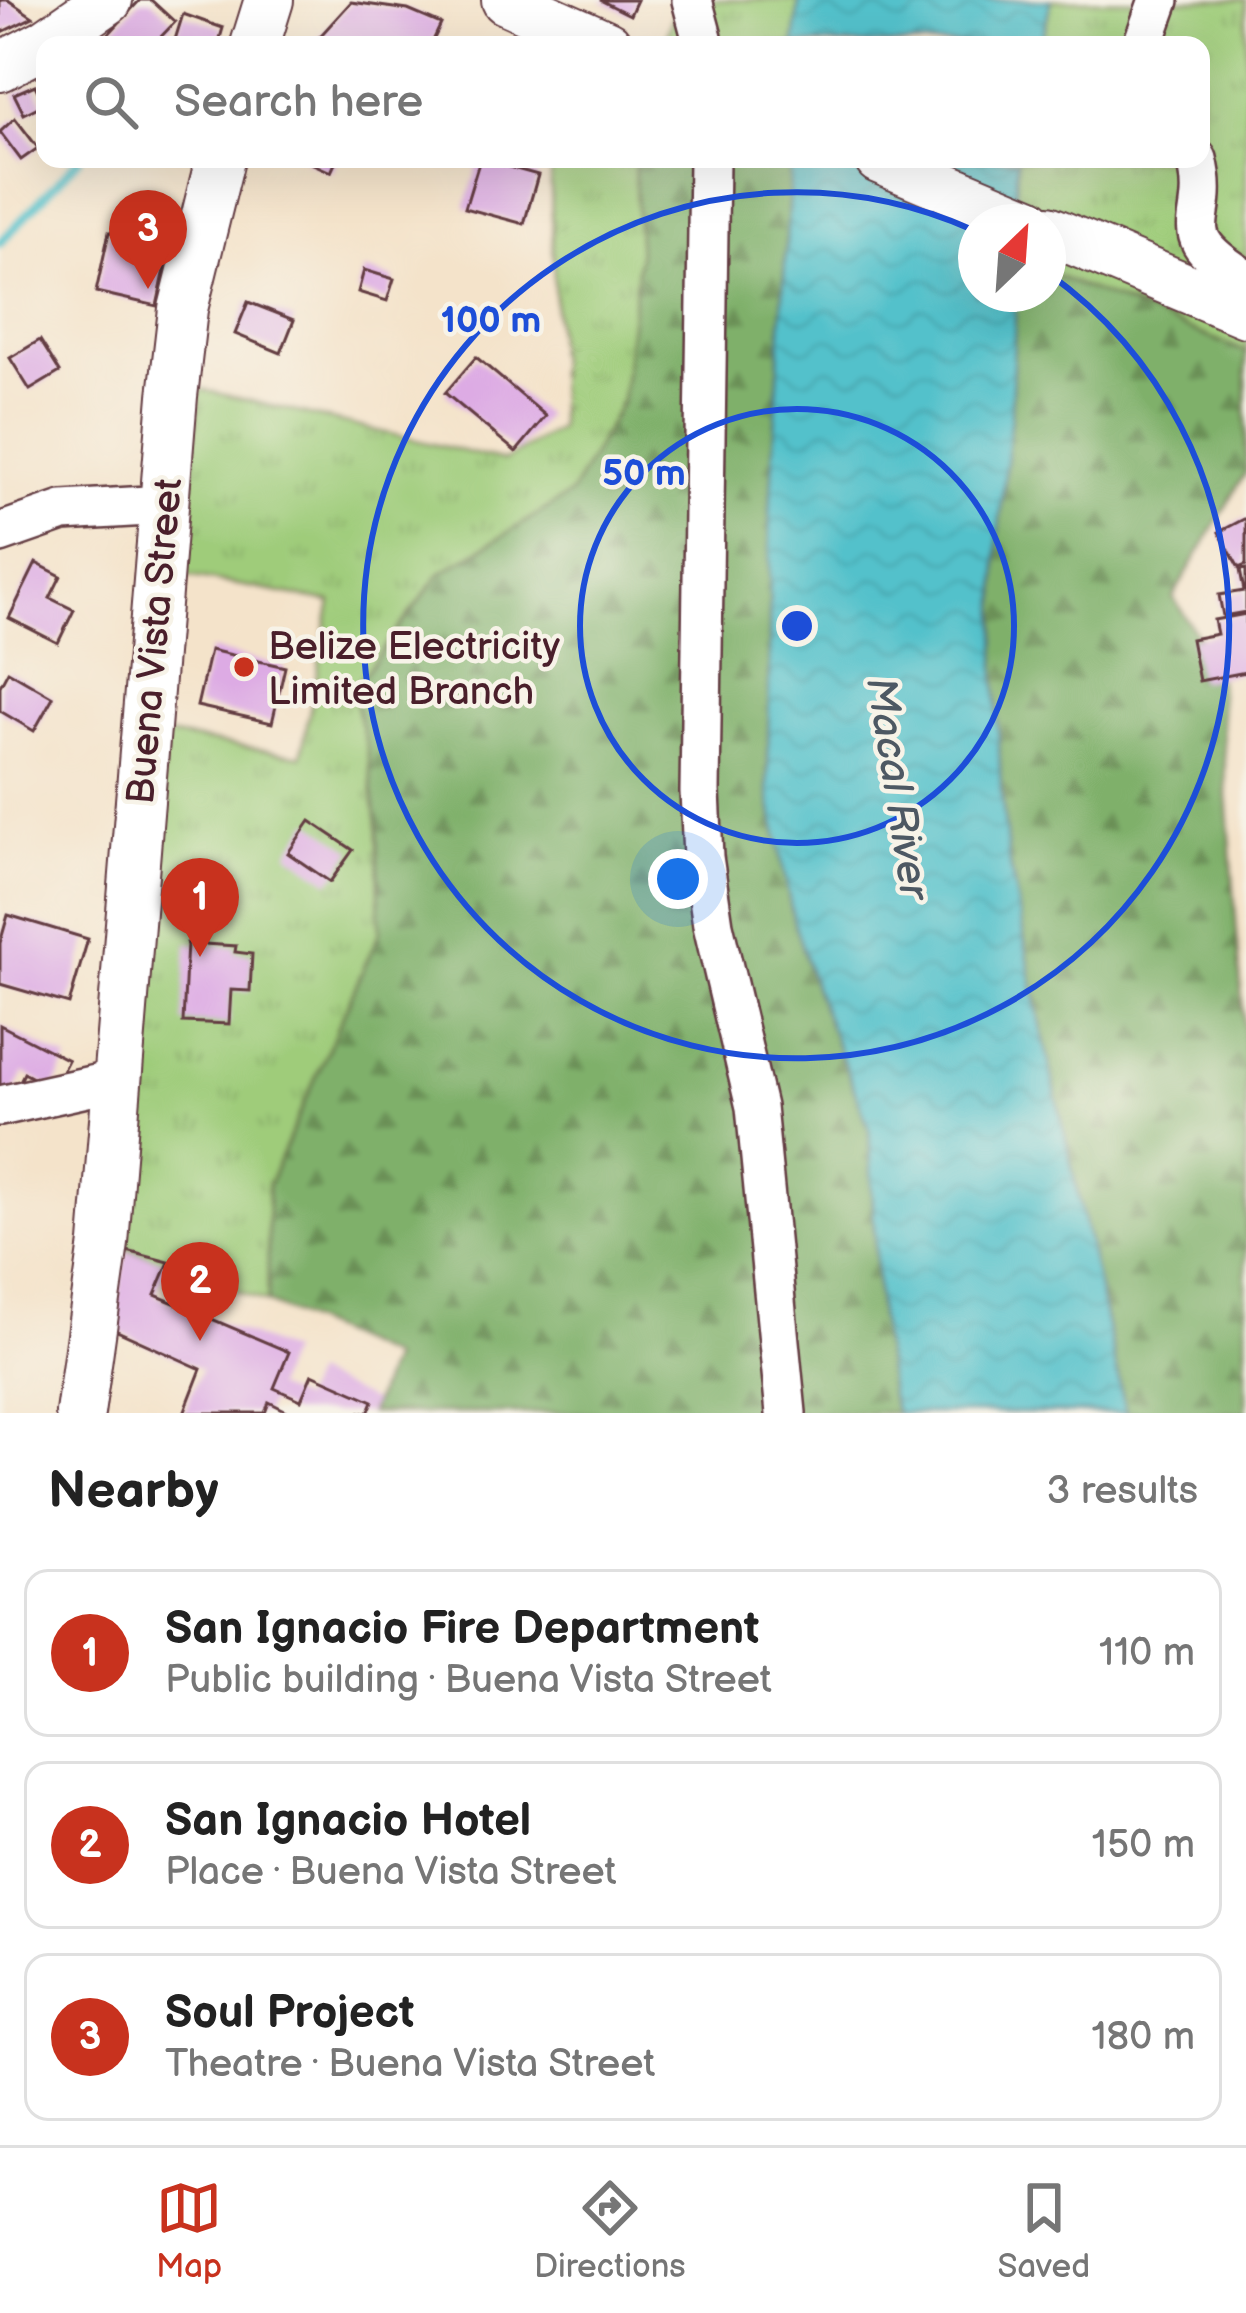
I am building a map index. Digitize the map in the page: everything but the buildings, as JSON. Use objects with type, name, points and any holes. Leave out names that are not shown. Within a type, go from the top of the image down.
[{"type":"main road","points":[[56,36],[108,0]]},
{"type":"main road","points":[[258,36],[269,0]]},
{"type":"main road","points":[[506,0],[585,36]]},
{"type":"main road","points":[[0,67],[36,48]]},
{"type":"main road","name":"Buena Vista Street","points":[[80,1413],[104,1243],[183,309],[217,168]]},
{"type":"main road","points":[[900,168],[986,204]]},
{"type":"main road","points":[[1066,237],[1244,301]]},
{"type":"street","points":[[692,0],[702,36]]},
{"type":"street","points":[[1146,36],[1159,0]]},
{"type":"street","points":[[709,168],[703,857],[713,925],[756,1108],[786,1413]]},
{"type":"street","points":[[1198,168],[1199,241],[1244,301]]},
{"type":"street","points":[[0,533],[63,511],[165,505]]},
{"type":"street","points":[[0,1106],[115,1082]]},
{"type":"green space","points":[[678,0],[799,0],[795,36],[667,36]]},
{"type":"green space","points":[[1051,0],[1246,0],[1246,352],[1066,280],[1066,204],[1016,204],[1017,168],[1210,168],[1210,36],[1043,36]]},
{"type":"green space","points":[[550,168],[634,168],[639,255],[622,401],[571,494],[440,574],[352,690],[367,747],[378,831],[380,931],[268,1186],[268,1303],[113,1243],[166,735],[301,756],[331,602],[183,575],[200,389],[504,461],[559,428]]},
{"type":"green space","points":[[634,168],[790,168],[770,512],[768,789],[793,919],[869,1127],[878,1307],[896,1413],[370,1413],[391,1358],[268,1303],[268,1186],[380,931],[378,831],[367,747],[352,690],[440,574],[571,494],[622,401],[639,255]]},
{"type":"green space","points":[[1066,280],[1246,352],[1246,472],[1173,597],[1218,669],[1246,1057],[1246,1413],[1126,1413],[1008,854],[996,678],[998,539],[1011,416],[1015,312],[1066,312]]},
{"type":"water","points":[[799,0],[1051,0],[1043,36],[795,36]]},
{"type":"water","name":"Macal River","points":[[790,168],[1017,168],[1016,204],[958,204],[958,312],[1015,312],[1011,416],[998,539],[996,678],[1001,790],[1008,854],[1043,1035],[1126,1413],[896,1413],[878,1307],[869,1127],[793,919],[768,789],[770,512]]},
{"type":"waterway","points":[[0,243],[71,168]]},
{"type":"place","name":"Soul Project","points":[[148,289]]},
{"type":"place","name":"Belize Electricity Limited Branch","points":[[244,667]]},
{"type":"place","name":"San Ignacio Fire Department","points":[[200,957]]},
{"type":"place","name":"San Ignacio Hotel","points":[[200,1341]]}]
